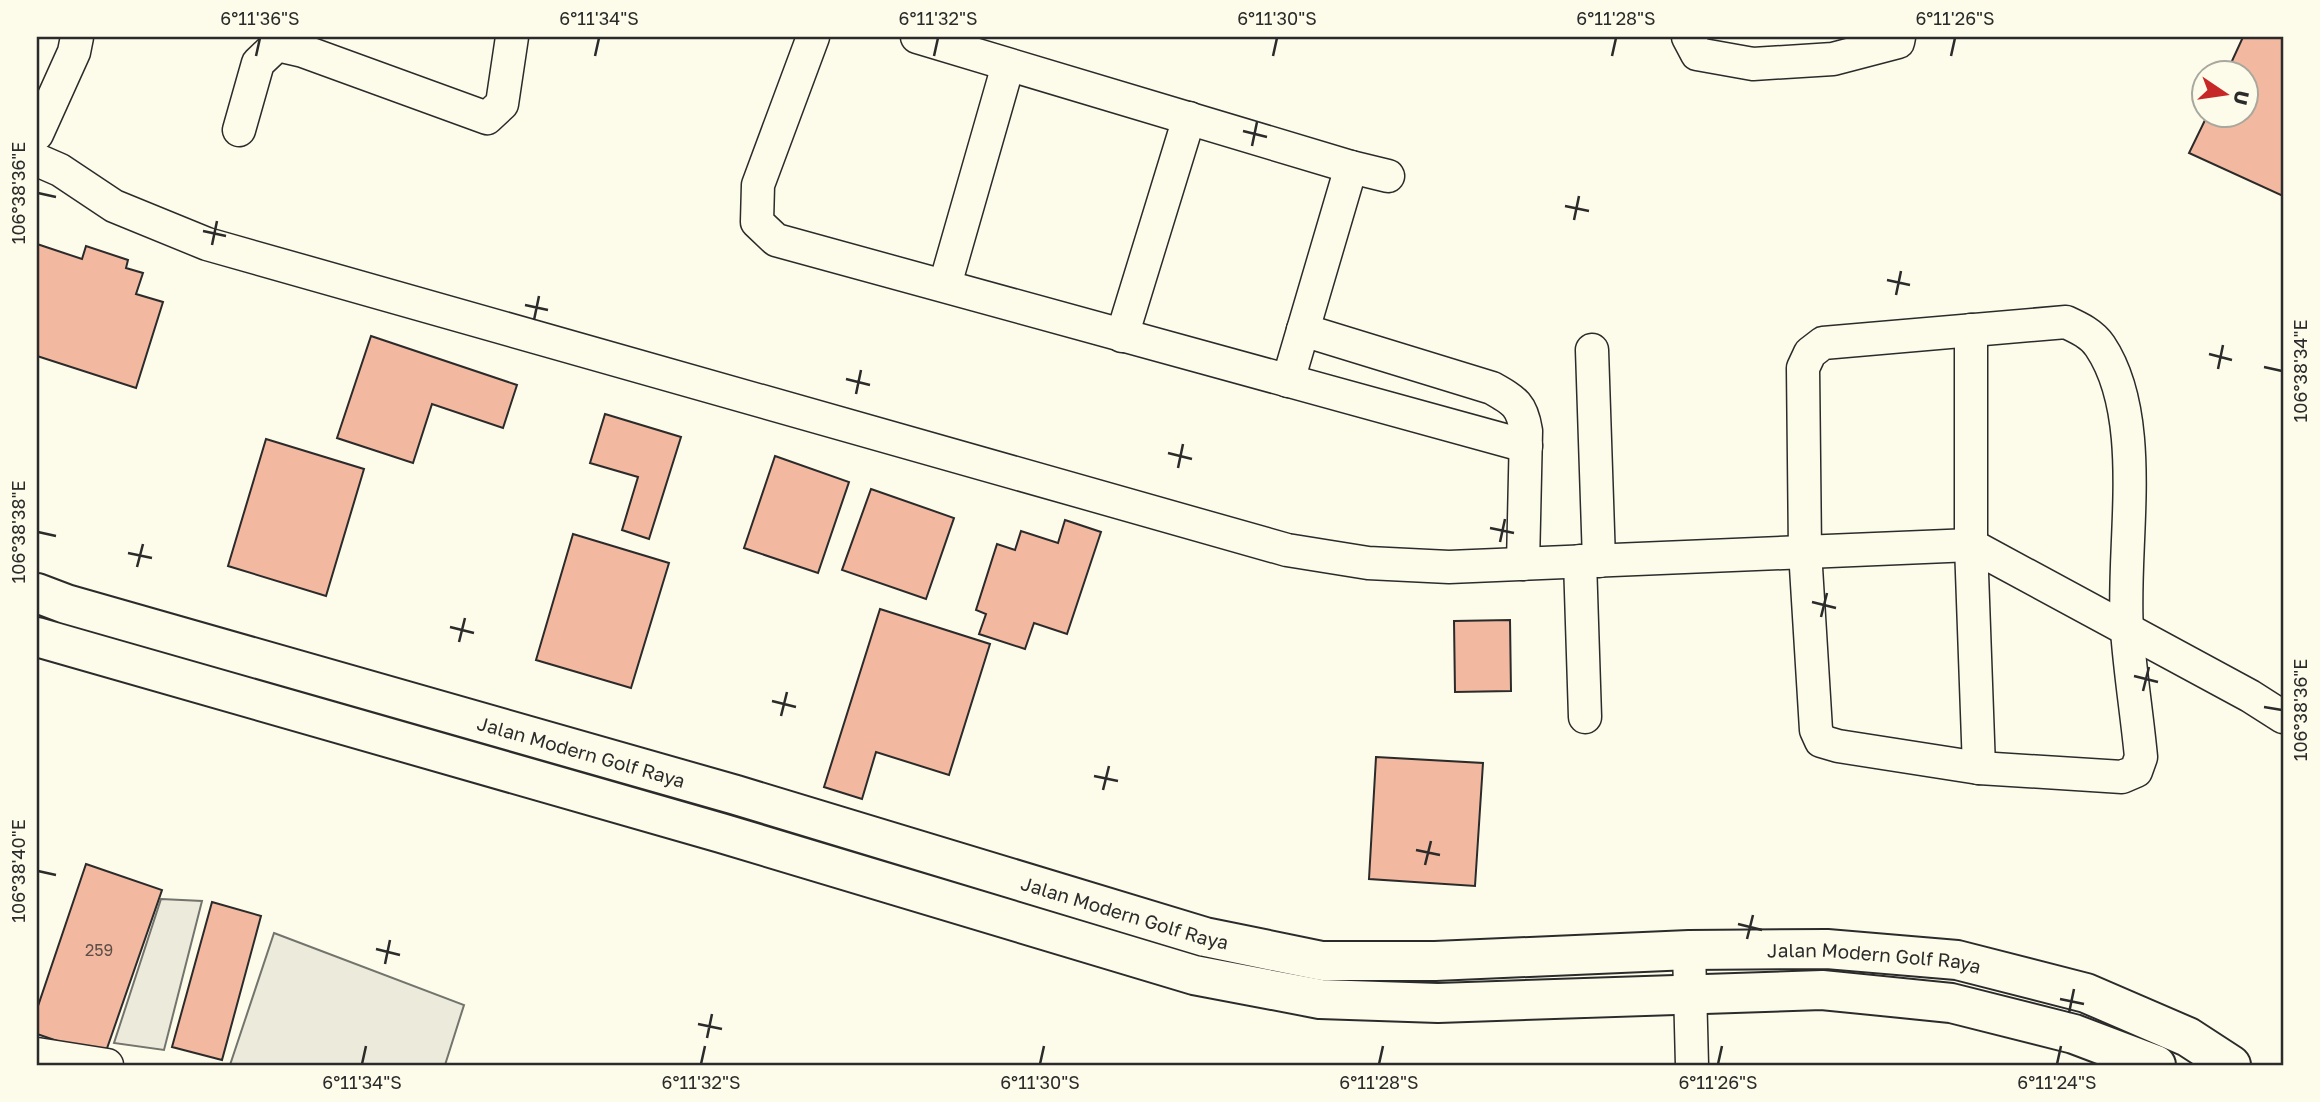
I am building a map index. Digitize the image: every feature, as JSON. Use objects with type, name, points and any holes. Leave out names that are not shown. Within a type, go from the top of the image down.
[{"type":"street","points":[[37,134],[70,63],[78,37]]},
{"type":"street","points":[[239,131],[258,63],[277,45],[303,51],[487,118],[502,104],[512,37]]},
{"type":"street","points":[[813,37],[758,185],[757,222],[776,240],[1526,446]]},
{"type":"street","points":[[917,37],[1388,176]]},
{"type":"street","points":[[1688,37],[1697,54],[1753,64],[1833,59],[1898,42],[1899,37]]},
{"type":"street","points":[[945,285],[1008,65]]},
{"type":"street","points":[[1122,336],[1189,118]]},
{"type":"street","points":[[37,160],[60,170],[114,206],[207,244],[1287,550],[1368,563],[1449,567],[1971,545],[2250,696],[2283,717]]},
{"type":"street","points":[[1288,381],[1351,167]]},
{"type":"street","points":[[2066,322],[2087,332],[2100,346],[2121,390],[2130,457],[2127,629],[2141,757],[2136,771],[2122,777],[1979,768],[1838,746],[1821,741],[1816,730],[1805,551],[1803,368],[1810,353],[1823,343],[1971,330],[2066,322]]},
{"type":"street","points":[[1303,330],[1492,388],[1511,399],[1523,411],[1526,446],[1523,564]]},
{"type":"street","points":[[1971,330],[1971,545],[1979,768]]},
{"type":"street","points":[[1585,717],[1592,350]]},
{"type":"street","name":"Jalan Modern Golf Raya","points":[[37,593],[66,604],[736,794],[1205,937],[1322,961],[1435,961],[1689,950],[1827,949],[1957,960],[2086,993],[2188,1037],[2231,1065]]},
{"type":"street","name":"Jalan Modern Golf Raya","points":[[37,637],[721,832],[1194,975],[1320,999],[1438,1003],[1822,990],[1951,1003],[2074,1034],[2156,1065]]},
{"type":"street","points":[[2250,696],[2283,700]]},
{"type":"street","points":[[1689,950],[1692,1065]]},
{"type":"street","points":[[37,1054],[107,1065]]},
{"type":"shaded area","points":[[161,899],[202,901],[164,1050],[114,1043]]},
{"type":"shaded area","points":[[274,933],[464,1005],[445,1065],[230,1065]]},
{"type":"building","points":[[2243,37],[2283,37],[2283,196],[2189,153],[2200,130],[2260,130],[2260,60],[2232,60]]},
{"type":"building","points":[[37,244],[82,259],[86,246],[128,260],[126,268],[143,273],[136,294],[163,302],[136,388],[37,356]]},
{"type":"building","points":[[371,336],[517,385],[503,428],[432,404],[413,463],[337,438]]},
{"type":"building","points":[[605,414],[681,437],[649,539],[622,530],[638,477],[590,463]]},
{"type":"building","points":[[266,439],[364,469],[326,596],[228,566]]},
{"type":"building","points":[[775,456],[849,482],[818,573],[744,548]]},
{"type":"building","points":[[871,489],[954,518],[926,599],[842,570]]},
{"type":"building","points":[[1065,520],[1101,532],[1067,634],[1034,623],[1025,649],[979,634],[986,614],[976,610],[997,544],[1015,550],[1021,531],[1058,543]]},
{"type":"building","points":[[573,534],[669,563],[631,688],[536,660]]},
{"type":"building","points":[[880,609],[990,644],[949,775],[876,752],[862,799],[824,787]]},
{"type":"building","points":[[1510,620],[1511,691],[1455,692],[1454,621]]},
{"type":"building","points":[[1376,757],[1483,763],[1475,886],[1369,879]]},
{"type":"building","points":[[86,864],[162,890],[104,1057],[37,1034],[37,1009]]},
{"type":"building","points":[[212,902],[261,916],[222,1060],[172,1047]]}]
